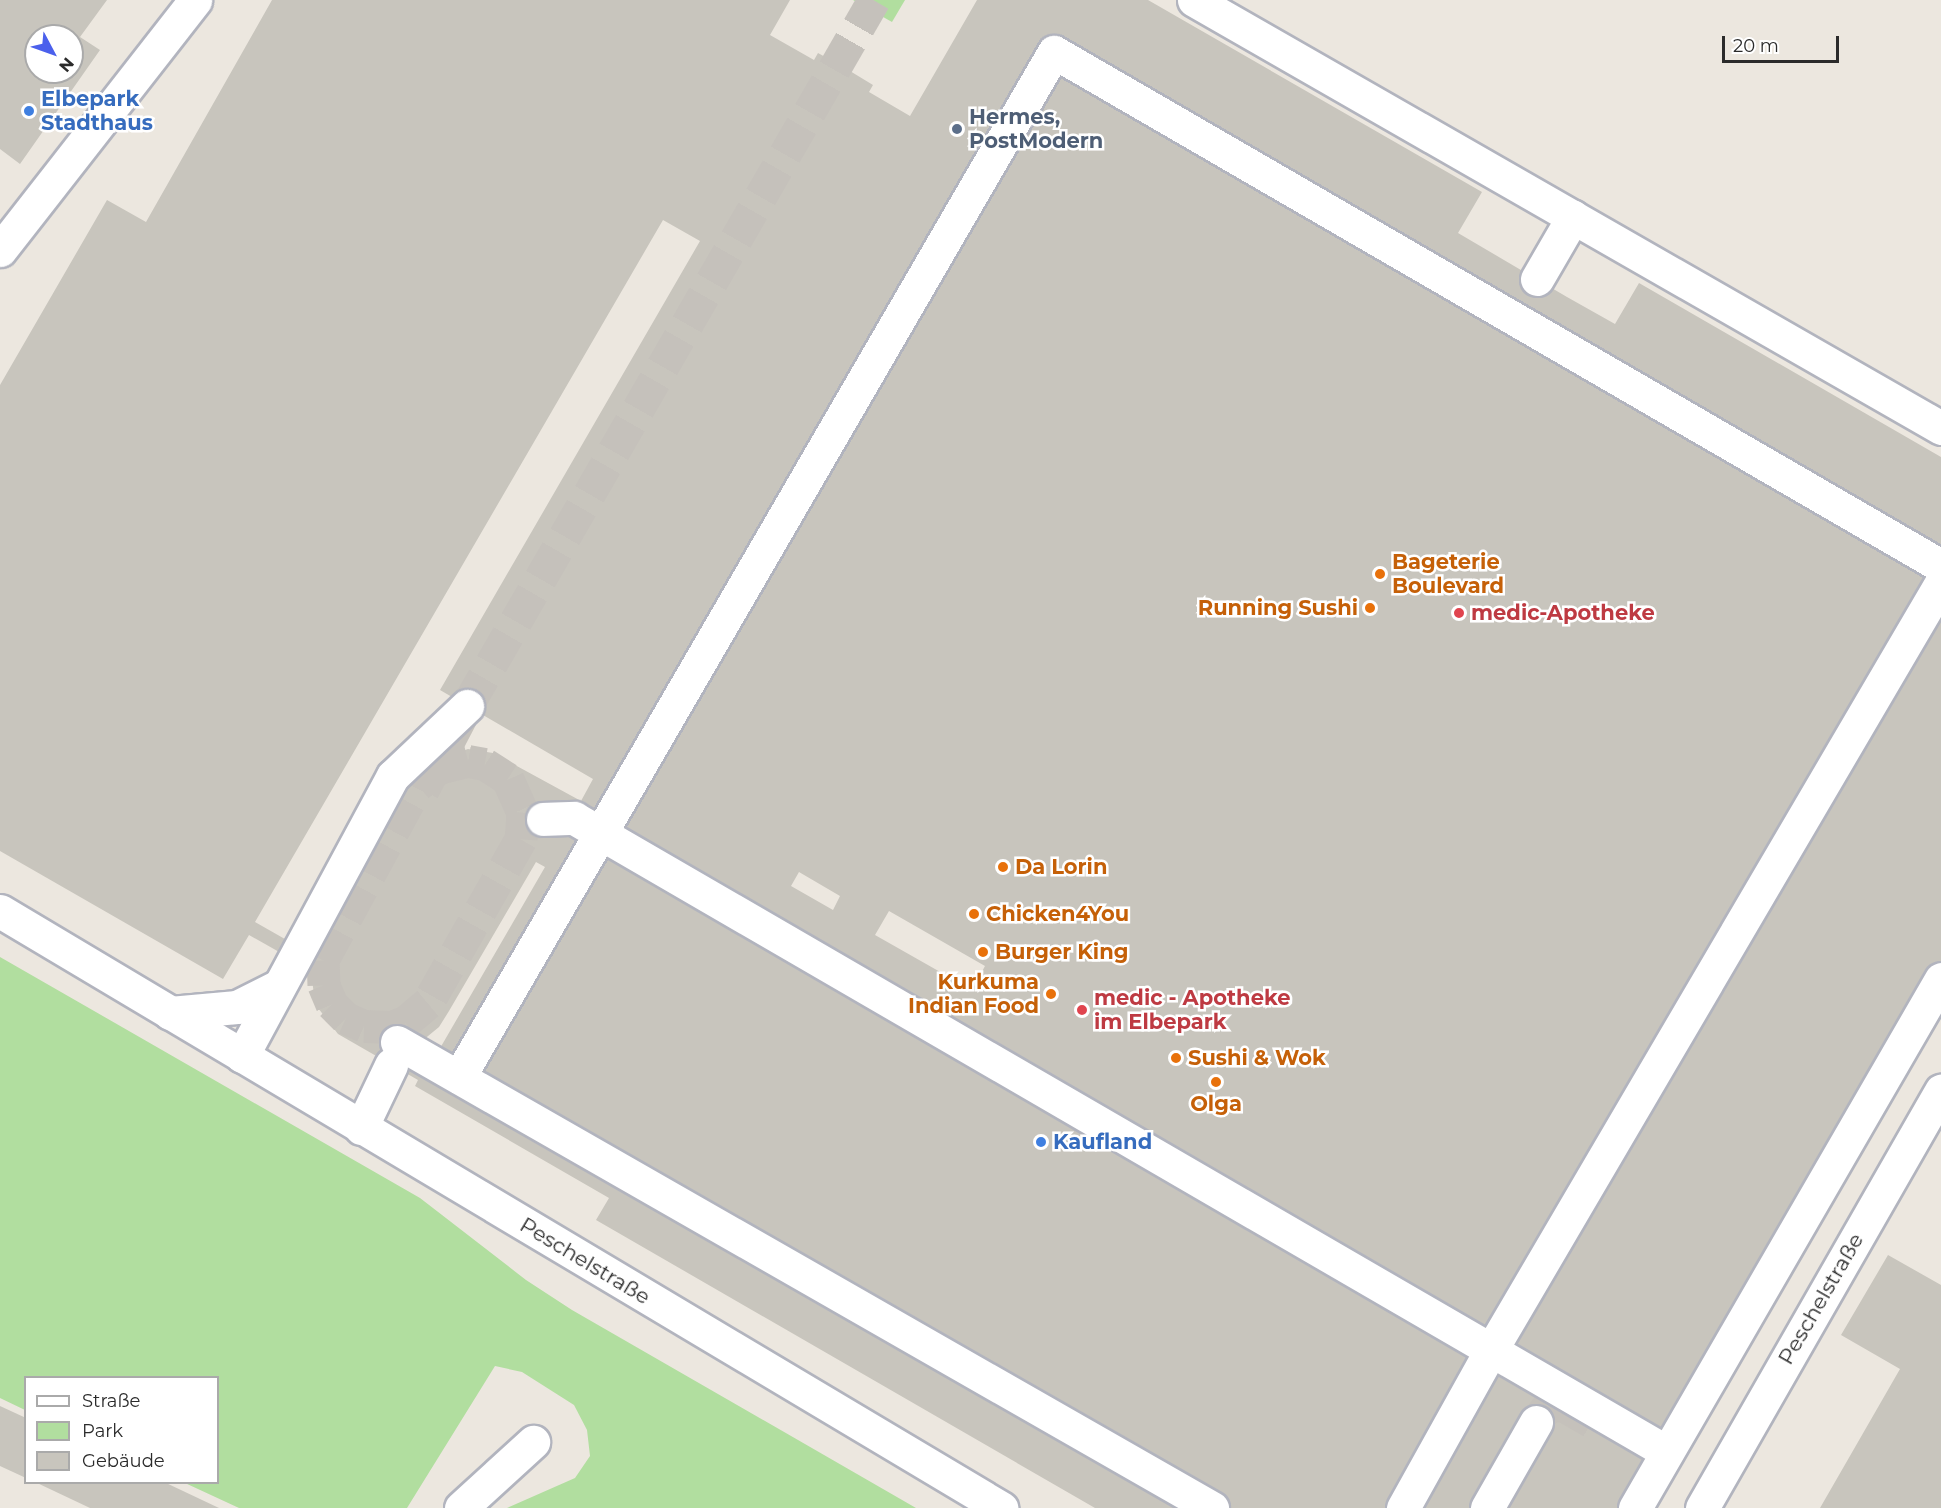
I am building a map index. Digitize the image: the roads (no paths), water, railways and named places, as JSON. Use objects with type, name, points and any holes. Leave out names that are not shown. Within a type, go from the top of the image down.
[{"type":"street","points":[[0,250],[195,0]]},
{"type":"street","points":[[1194,0],[1941,428]]},
{"type":"street","points":[[459,1077],[603,834],[1054,52],[1941,566]]},
{"type":"street","points":[[1537,279],[1573,217]]},
{"type":"street","points":[[1402,1508],[1490,1352],[1941,583]]},
{"type":"street","points":[[242,1056],[277,987],[393,776],[467,706]]},
{"type":"street","points":[[543,819],[574,818],[603,834],[1490,1352],[1665,1451]]},
{"type":"street","name":"Peschelstraße","points":[[0,911],[1001,1508]]},
{"type":"street","points":[[1635,1508],[1665,1451],[1941,979]]},
{"type":"street","points":[[170,1013],[237,1007],[277,987]]},
{"type":"street","points":[[361,1128],[394,1053],[459,1077],[1212,1508]]},
{"type":"street","name":"Peschelstraße","points":[[1702,1508],[1941,1091]]},
{"type":"street","points":[[1487,1508],[1536,1422]]},
{"type":"street","points":[[461,1508],[533,1442]]},
{"type":"tunnel","points":[[423,790],[467,706],[874,0]]},
{"type":"tunnel","points":[[468,761],[485,764],[508,779],[523,812],[521,839],[428,1003],[405,1022],[392,1027],[364,1026],[346,1018],[332,1004],[324,985],[323,960],[418,785],[439,768],[468,761]]},
{"type":"tunnel","points":[[1536,1422],[1548,1406],[1563,1405],[1593,1422]]},
{"type":"place","name":"Elbepark Stadthaus","points":[[29,111]]},
{"type":"place","name":"Hermes, PostModern","points":[[957,129]]},
{"type":"place","name":"Bageterie Boulevard","points":[[1380,574]]},
{"type":"place","name":"Running Sushi","points":[[1370,608]]},
{"type":"place","name":"medic-Apotheke","points":[[1459,613]]},
{"type":"place","name":"Da Lorin","points":[[1003,867]]},
{"type":"place","name":"Chicken4You","points":[[974,914]]},
{"type":"place","name":"Burger King","points":[[983,952]]},
{"type":"place","name":"Kurkuma Indian Food","points":[[1051,994]]},
{"type":"place","name":"medic - Apotheke im Elbepark","points":[[1082,1010]]},
{"type":"place","name":"Sushi & Wok","points":[[1176,1058]]},
{"type":"place","name":"Olga","points":[[1216,1082]]},
{"type":"place","name":"Kaufland","points":[[1041,1142]]}]
